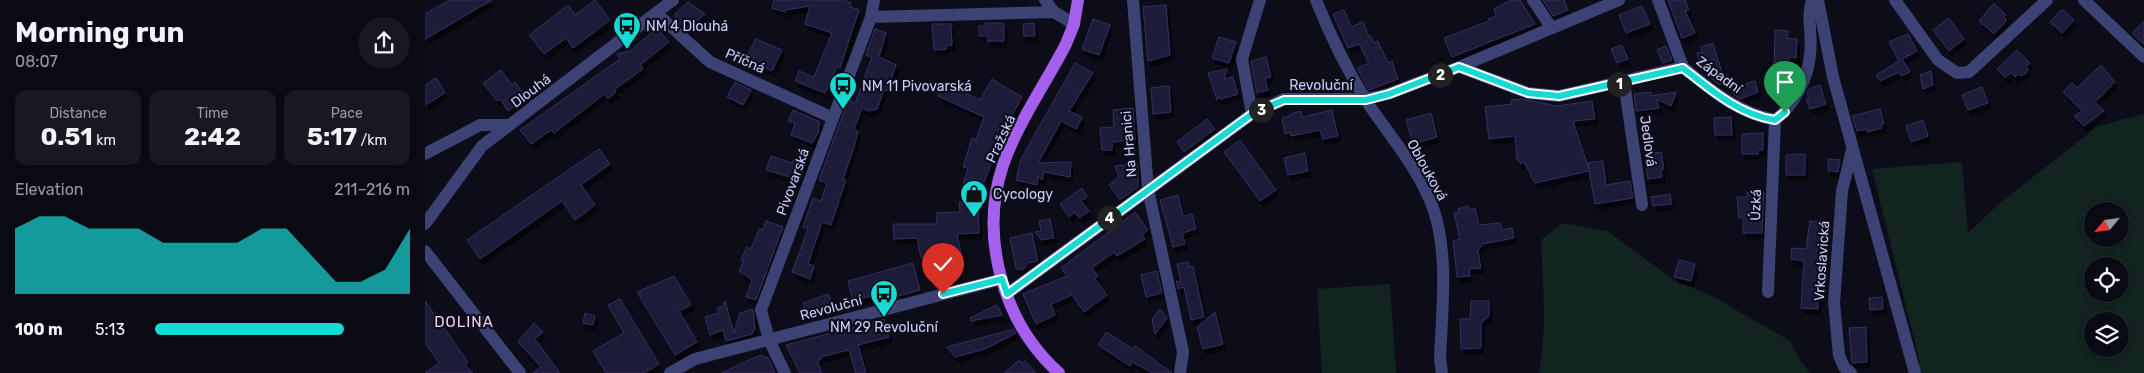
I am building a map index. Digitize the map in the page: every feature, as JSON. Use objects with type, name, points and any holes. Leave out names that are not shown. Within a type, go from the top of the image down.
[{"type":"main road","name":"Pražská","points":[[1059,373],[1037,352],[1017,320],[1002,279],[995,244],[994,224],[999,181],[1014,141],[1067,44],[1074,24],[1078,0]]},
{"type":"street","name":"Dlouhá","points":[[425,224],[482,146],[673,0]]},
{"type":"street","name":"Pivovarská","points":[[785,373],[769,340],[761,310],[871,17],[874,0]]},
{"type":"street","points":[[1045,0],[1054,12],[1074,24]]},
{"type":"street","name":"Na Hranici","points":[[1133,0],[1148,189],[1183,352],[1180,373]]},
{"type":"street","points":[[1252,114],[1242,59],[1260,0]]},
{"type":"street","name":"Oblouková","points":[[1317,0],[1329,32],[1366,100],[1414,171],[1433,208],[1444,265],[1440,358],[1442,373]]},
{"type":"street","points":[[1533,0],[1551,27]]},
{"type":"street","name":"Revoluční","points":[[1007,294],[1252,114],[1284,100],[1366,100],[1389,94],[1619,0]]},
{"type":"street","points":[[1658,0],[1683,68]]},
{"type":"street","points":[[1775,120],[1785,112],[1800,90],[1811,56],[1808,10],[1811,0]]},
{"type":"street","name":"Vrkoslavická","points":[[1818,0],[1833,77],[1910,372]]},
{"type":"street","points":[[1895,0],[1938,60],[1957,73],[1969,72],[2047,0]]},
{"type":"street","points":[[2084,0],[2144,57]]},
{"type":"street","points":[[871,17],[1054,12]]},
{"type":"street","name":"Příčná","points":[[657,13],[710,62],[833,118]]},
{"type":"street","name":"Západní","points":[[1459,67],[1528,93],[1559,96],[1683,68],[1723,99],[1760,117],[1775,120]]},
{"type":"street","name":"Jedlová","points":[[1625,82],[1641,205]]},
{"type":"street","name":"Úzká","points":[[1768,292],[1775,120]]},
{"type":"street","points":[[425,154],[480,125],[511,125]]},
{"type":"street","name":"Vrkoslavická","points":[[1851,373],[1844,367],[1839,355],[1834,303],[1842,191],[1852,147]]},
{"type":"street","points":[[425,250],[520,373]]},
{"type":"street","name":"Revoluční","points":[[670,373],[695,359],[1002,279]]},
{"type":"green space","points":[[2144,114],[2144,373],[1910,373],[1920,363],[1872,169],[1962,162],[1968,233],[2000,203],[2098,126]]},
{"type":"green space","points":[[1563,223],[1607,231],[1674,280],[1712,296],[1790,341],[1799,359],[1811,373],[1539,373],[1544,323],[1541,240]]},
{"type":"green space","points":[[1390,284],[1396,373],[1322,373],[1317,289]]},
{"type":"building","points":[[450,0],[492,0],[425,39],[425,14]]},
{"type":"building","points":[[595,0],[610,20],[573,48],[566,38],[544,54],[529,35],[568,5],[575,15]]},
{"type":"building","points":[[774,0],[843,0],[851,3],[850,7],[859,10],[840,68],[837,67],[825,93],[795,81],[799,71],[814,77],[832,33],[805,24],[810,6],[786,10],[785,12],[772,8]]},
{"type":"building","points":[[1511,0],[1520,0],[1535,24],[1452,57],[1444,38],[1489,21],[1488,19],[1496,16],[1494,9]]},
{"type":"building","points":[[1543,0],[1564,0],[1568,10],[1553,16]]},
{"type":"building","points":[[1668,0],[1685,0],[1689,10],[1685,11],[1695,33],[1682,38]]},
{"type":"building","points":[[688,2],[705,14],[687,30],[675,19],[675,14]]},
{"type":"building","points":[[1994,3],[2006,15],[2004,17],[2007,20],[1994,34],[1979,21]]},
{"type":"building","points":[[1166,5],[1170,55],[1148,61],[1143,7]]},
{"type":"building","points":[[1642,6],[1650,24],[1626,33],[1619,15]]},
{"type":"building","points":[[2062,9],[2074,20],[2062,33],[2050,22]]},
{"type":"building","points":[[1344,10],[1351,27],[1363,22],[1369,37],[1371,36],[1374,43],[1378,41],[1388,63],[1392,61],[1398,79],[1369,90],[1357,68],[1369,63],[1359,44],[1348,48],[1333,14]]},
{"type":"building","points":[[1949,18],[1964,39],[1949,51],[1933,30]]},
{"type":"building","points":[[1093,19],[1110,25],[1099,55],[1082,49]]},
{"type":"building","points":[[2144,21],[2144,45],[2132,33]]},
{"type":"building","points":[[985,23],[1004,23],[1004,41],[987,41],[989,36],[979,36],[979,26],[985,26]]},
{"type":"building","points":[[1034,23],[1035,36],[1024,36],[1023,24]]},
{"type":"building","points":[[932,24],[951,24],[952,45],[946,46],[946,49],[934,50]]},
{"type":"building","points":[[657,28],[669,42],[640,65],[643,69],[614,90],[616,92],[608,99],[604,94],[554,133],[551,130],[531,144],[520,130],[620,59],[617,54],[630,51]]},
{"type":"building","points":[[875,29],[886,33],[879,57],[896,65],[887,91],[884,90],[877,109],[869,111],[862,108],[854,129],[858,131],[843,179],[846,180],[831,225],[822,222],[808,264],[814,266],[810,279],[792,272],[808,229],[803,227],[813,198],[821,201],[827,183],[819,180],[848,100],[855,103],[872,57],[866,55]]},
{"type":"building","points":[[1775,30],[1788,31],[1787,38],[1797,39],[1796,58],[1789,57],[1786,74],[1774,74]]},
{"type":"building","points":[[1908,34],[1917,51],[1902,59],[1910,72],[1901,76],[1899,72],[1880,81],[1876,75],[1899,61],[1889,42]]},
{"type":"building","points":[[1219,37],[1236,42],[1229,63],[1212,58]]},
{"type":"building","points":[[756,39],[782,50],[772,71],[751,61],[754,56],[748,54]]},
{"type":"building","points":[[1713,43],[1723,76],[1720,85],[1709,77],[1713,63],[1702,67],[1697,53],[1702,52],[1701,47]]},
{"type":"building","points":[[1622,45],[1628,59],[1617,63],[1611,49]]},
{"type":"building","points":[[1666,46],[1672,60],[1663,63],[1657,50]]},
{"type":"building","points":[[2017,50],[2030,63],[2026,67],[2029,70],[2022,76],[2019,74],[2015,77],[2011,73],[2005,78],[1997,69]]},
{"type":"building","points":[[1266,57],[1271,77],[1265,78],[1268,90],[1257,93],[1251,61]]},
{"type":"building","points":[[1075,63],[1093,73],[1069,111],[1082,117],[1076,129],[1061,121],[1038,163],[1071,162],[1070,177],[1044,172],[1042,180],[1038,176],[1037,185],[1016,180],[1021,159]]},
{"type":"building","points":[[2101,65],[2115,82],[2095,102],[2104,111],[2084,126],[2074,116],[2082,111],[2063,92],[2072,83],[2077,88]]},
{"type":"building","points":[[1227,69],[1224,79],[1233,77],[1238,94],[1220,99],[1219,95],[1217,100],[1208,73]]},
{"type":"building","points":[[501,70],[512,85],[515,82],[526,98],[508,111],[500,99],[497,101],[483,83]]},
{"type":"building","points":[[1931,71],[1933,85],[1923,89],[1920,75]]},
{"type":"building","points":[[436,78],[445,93],[425,105],[425,85]]},
{"type":"building","points":[[992,79],[1022,97],[1005,128],[981,190],[963,184],[968,168],[963,167],[972,138],[976,140],[984,117],[938,96],[944,83],[980,100]]},
{"type":"building","points":[[1755,81],[1758,92],[1740,99],[1733,94],[1731,89]]},
{"type":"building","points":[[735,82],[751,90],[743,105],[727,97]]},
{"type":"building","points":[[1820,85],[1826,104],[1810,109],[1806,99],[1809,98],[1807,93],[1809,89]]},
{"type":"building","points":[[1169,86],[1171,112],[1153,114],[1151,88]]},
{"type":"building","points":[[1982,87],[1988,103],[1968,110],[1962,95]]},
{"type":"building","points":[[1651,92],[1651,96],[1676,92],[1671,106],[1657,99],[1659,108],[1636,111],[1634,94]]},
{"type":"building","points":[[1521,99],[1557,106],[1592,101],[1595,119],[1573,121],[1589,169],[1588,163],[1603,161],[1606,185],[1630,181],[1633,198],[1595,204],[1589,171],[1535,183],[1524,162],[1521,164],[1517,159],[1515,136],[1489,139],[1485,107],[1512,104],[1511,100]]},
{"type":"building","points":[[1133,108],[1135,140],[1112,142],[1112,150],[1102,150],[1100,128],[1114,127],[1113,110]]},
{"type":"building","points":[[1880,109],[1884,124],[1881,124],[1882,128],[1867,132],[1867,129],[1857,131],[1852,116]]},
{"type":"building","points":[[793,110],[820,122],[819,131],[812,143],[791,135],[795,123],[788,121]]},
{"type":"building","points":[[1332,110],[1338,136],[1323,139],[1320,130],[1291,136],[1290,132],[1285,134],[1282,118],[1301,111],[1302,117]]},
{"type":"building","points":[[1431,113],[1437,137],[1413,144],[1406,120]]},
{"type":"building","points":[[1731,117],[1732,135],[1715,135],[1714,118]]},
{"type":"building","points":[[1207,119],[1215,129],[1184,152],[1177,142]]},
{"type":"building","points":[[1923,120],[1928,136],[1911,142],[1906,126]]},
{"type":"building","points":[[1763,133],[1763,150],[1758,150],[1758,154],[1742,154],[1742,134]]},
{"type":"building","points":[[1240,140],[1276,190],[1260,201],[1224,152]]},
{"type":"building","points":[[599,149],[610,164],[581,185],[595,205],[575,220],[562,201],[480,259],[467,240]]},
{"type":"building","points":[[1661,152],[1664,169],[1661,169],[1662,177],[1648,179],[1645,154]]},
{"type":"building","points":[[1305,153],[1308,171],[1288,175],[1284,158]]},
{"type":"building","points":[[1805,154],[1805,175],[1786,175],[1786,155]]},
{"type":"building","points":[[771,156],[792,163],[794,158],[806,162],[800,180],[766,170]]},
{"type":"building","points":[[1828,159],[1840,160],[1838,172],[1828,171]]},
{"type":"building","points":[[1138,164],[1138,187],[1120,200],[1109,185],[1119,177],[1115,166]]},
{"type":"building","points":[[1082,188],[1087,197],[1081,201],[1089,211],[1079,218],[1075,212],[1069,217],[1060,204]]},
{"type":"building","points":[[1747,192],[1764,192],[1762,233],[1743,233],[1743,218],[1739,218],[1737,197],[1747,197]]},
{"type":"building","points":[[1670,194],[1672,204],[1653,206],[1651,197]]},
{"type":"building","points":[[1178,195],[1183,216],[1192,214],[1196,229],[1182,233],[1185,244],[1173,247],[1160,200]]},
{"type":"building","points":[[978,201],[979,233],[957,234],[964,266],[948,270],[944,253],[921,258],[917,238],[894,239],[893,224],[937,224],[936,213],[960,212],[959,202]]},
{"type":"building","points":[[1468,206],[1468,210],[1475,208],[1479,225],[1500,223],[1502,230],[1512,228],[1514,238],[1482,244],[1478,251],[1481,268],[1469,269],[1470,276],[1457,277],[1453,241],[1460,239],[1454,213],[1459,212],[1458,209]]},
{"type":"building","points":[[1135,212],[1148,230],[1142,235],[1145,239],[1117,256],[1114,252],[1092,268],[1098,276],[1095,279],[1107,295],[1084,312],[1072,295],[1051,304],[1055,315],[1036,324],[1023,294],[1067,276],[1061,268]]},
{"type":"building","points":[[1050,219],[1054,238],[1041,240],[1035,232],[1041,231],[1039,221]]},
{"type":"building","points":[[766,221],[783,227],[756,300],[746,297],[752,280],[739,271],[744,261],[741,260],[747,247],[751,249],[759,229],[763,230]]},
{"type":"building","points":[[1810,221],[1827,223],[1819,274],[1818,309],[1801,308],[1804,261],[1791,259],[1792,248],[1806,249]]},
{"type":"building","points":[[1032,233],[1038,261],[1028,263],[1024,269],[1019,270],[1016,268],[1010,238]]},
{"type":"building","points":[[1679,260],[1695,264],[1691,281],[1674,277]]},
{"type":"building","points":[[1188,262],[1189,267],[1193,266],[1204,317],[1191,320],[1184,287],[1178,289],[1176,281],[1181,282],[1177,264]]},
{"type":"building","points":[[913,263],[920,290],[891,298],[889,291],[853,301],[848,281]]},
{"type":"building","points":[[1157,271],[1162,293],[1146,297],[1141,275]]},
{"type":"building","points":[[674,276],[691,305],[679,311],[697,342],[675,355],[637,292]]},
{"type":"building","points":[[828,294],[833,306],[807,315],[803,303]]},
{"type":"building","points":[[1882,297],[1883,309],[1870,310],[1869,298]]},
{"type":"building","points":[[620,299],[659,364],[644,373],[606,373],[593,351],[624,333],[608,305]]},
{"type":"building","points":[[425,301],[468,362],[465,365],[473,373],[425,373],[439,363],[425,343]]},
{"type":"building","points":[[725,301],[734,333],[740,313],[753,309],[755,329],[752,334],[726,341],[723,330],[710,335],[705,317],[719,313],[717,308],[723,306]]},
{"type":"building","points":[[1471,301],[1489,301],[1489,316],[1481,323],[1481,348],[1461,349],[1460,319],[1470,319]]},
{"type":"building","points":[[997,305],[1002,315],[971,321],[970,318]]},
{"type":"building","points":[[1160,309],[1167,318],[1155,334],[1152,319]]},
{"type":"building","points":[[1215,312],[1223,344],[1203,349],[1197,327]]},
{"type":"building","points":[[585,313],[595,316],[593,325],[583,323]]},
{"type":"building","points":[[884,319],[889,337],[858,345],[866,373],[856,373],[849,350],[820,357],[821,359],[817,361],[822,373],[800,373],[786,345]]},
{"type":"building","points":[[534,323],[543,332],[535,339],[560,373],[533,373],[541,367],[518,342]]},
{"type":"building","points":[[1866,327],[1867,362],[1852,363],[1849,328]]},
{"type":"building","points":[[1014,329],[1016,333],[985,349],[955,357],[947,347]]},
{"type":"building","points":[[1106,332],[1133,349],[1135,346],[1172,373],[1153,373],[1132,362],[1130,366],[1098,345]]},
{"type":"building","points":[[760,355],[768,358],[775,373],[721,373]]},
{"type":"building","points":[[1019,360],[1022,363],[1025,361],[1036,373],[1004,373]]},
{"type":"place","name":"NM 4 Dlouhá","points":[[627,50]]},
{"type":"place","name":"NM 11 Pivovarská","points":[[843,110]]},
{"type":"place","name":"Cycology","points":[[974,218]]},
{"type":"place","name":"NM 29 Revoluční","points":[[884,318]]},
{"type":"district","name":"DOLINA","points":[[464,322]]},
{"type":"route","points":[[943,294],[1002,279],[1007,294],[1252,114],[1284,100],[1366,100],[1389,94],[1459,67],[1528,93],[1559,96],[1683,68],[1723,99],[1760,117],[1775,120],[1785,112]]}]
